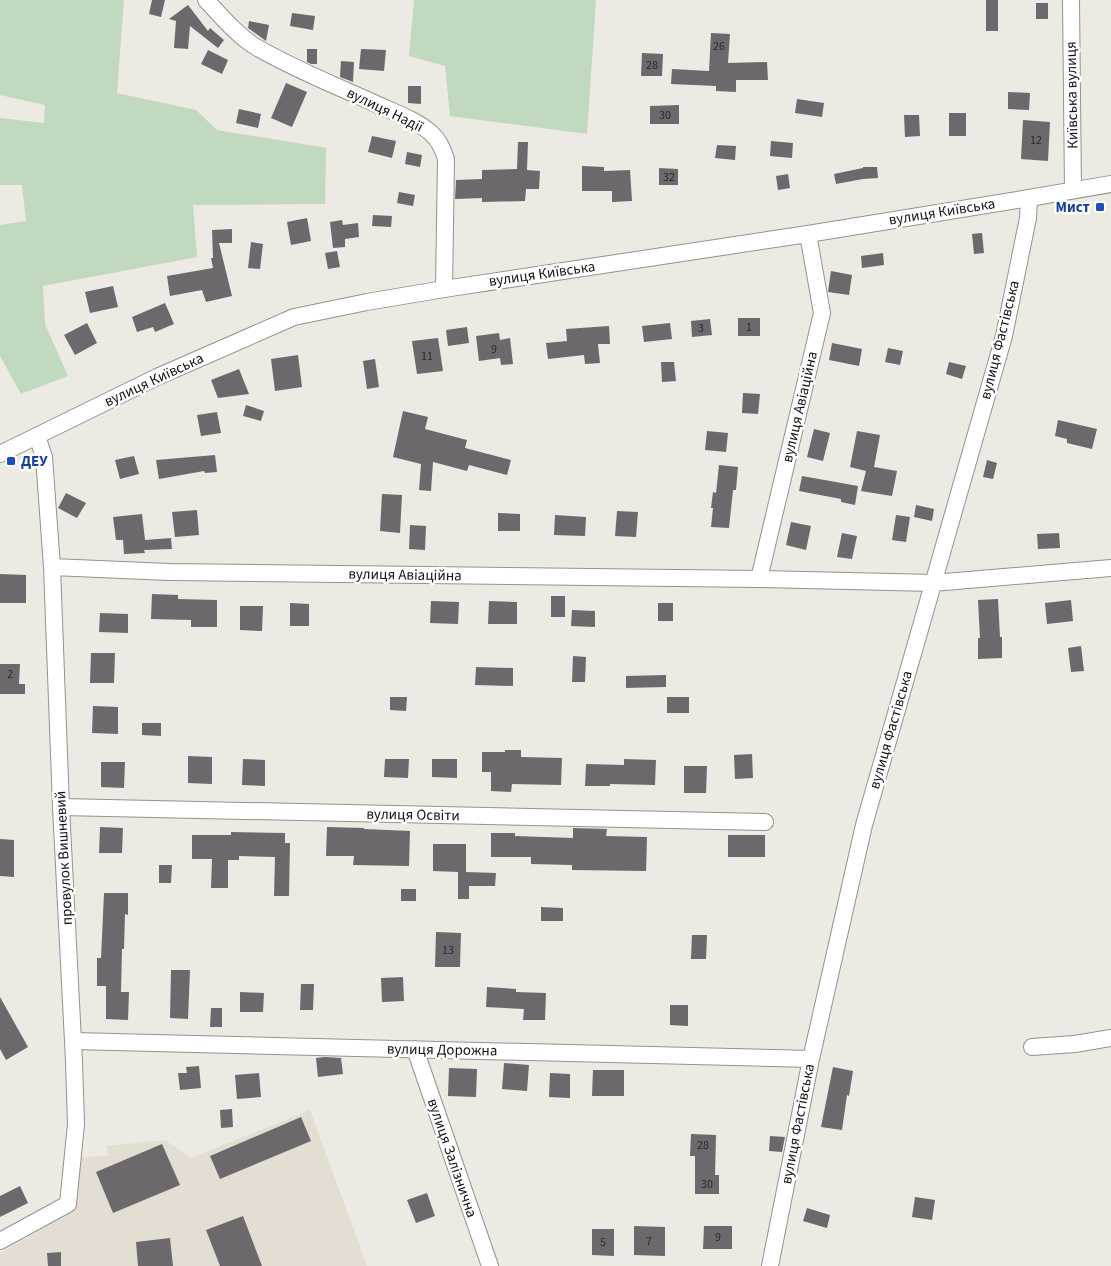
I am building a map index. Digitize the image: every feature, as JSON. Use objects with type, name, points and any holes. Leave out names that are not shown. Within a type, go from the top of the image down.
[{"type":"street","name":"вулиця Надії","points":[[206,0],[244,39],[254,46],[308,73],[414,121],[433,135],[442,146],[446,159],[444,289]]},
{"type":"street","name":"Київська вулиця","points":[[1071,0],[1073,190]]},
{"type":"street","name":"вулиця Київська","points":[[0,454],[157,377],[294,317],[444,289],[808,234],[1111,184]]},
{"type":"street","name":"вулиця Фастівська","points":[[770,1266],[811,1059],[864,825],[1004,336],[1028,218],[1029,198]]},
{"type":"street","name":"вулиця Авіаційна","points":[[758,579],[822,313],[808,234]]},
{"type":"street","name":"провулок Вишневий","points":[[0,1241],[68,1204],[76,1124],[52,567],[44,457],[37,436]]},
{"type":"street","name":"вулиця Авіаційна","points":[[52,567],[169,572],[932,583],[1111,568]]},
{"type":"street","name":"вулиця Освіти","points":[[62,807],[765,822]]},
{"type":"street","points":[[1032,1047],[1075,1044],[1111,1038]]},
{"type":"street","name":"вулиця Дорожна","points":[[73,1041],[811,1059]]},
{"type":"street","name":"вулиця Залізнична","points":[[415,1049],[490,1266]]},
{"type":"shaded area","points":[[310,1110],[367,1266],[0,1266],[0,1253],[76,1210],[79,1157],[108,1156],[107,1146],[165,1140],[191,1158]]},
{"type":"green space","points":[[0,0],[124,0],[117,93],[196,110],[217,130],[326,148],[325,204],[193,205],[197,257],[43,286],[45,324],[68,376],[21,394],[0,356],[0,225],[26,221],[22,185],[0,185],[0,118],[44,123],[45,105],[0,95]]},
{"type":"green space","points":[[414,0],[596,0],[587,134],[450,116],[445,66],[409,56]]},
{"type":"building","points":[[152,0],[165,0],[161,17],[149,14]]},
{"type":"building","points":[[986,0],[998,0],[998,31],[986,31]]},
{"type":"building","points":[[1036,3],[1048,3],[1048,19],[1036,19]]},
{"type":"building","points":[[188,5],[208,31],[210,28],[224,40],[218,48],[190,26],[188,49],[174,48],[176,21],[169,19]]},
{"type":"building","points":[[292,13],[315,16],[313,30],[290,26]]},
{"type":"building","points":[[249,21],[269,25],[266,41],[248,28]]},
{"type":"building","points":[[711,33],[730,34],[728,63],[767,62],[768,80],[736,80],[736,92],[716,91],[716,86],[671,84],[672,69],[709,71]]},
{"type":"building","points":[[307,49],[317,49],[317,64],[307,62]]},
{"type":"building","points":[[361,49],[386,50],[384,71],[359,69]]},
{"type":"building","points":[[208,50],[228,60],[222,74],[201,64]]},
{"type":"building","points":[[642,53],[663,54],[662,76],[641,76]]},
{"type":"building","points":[[341,61],[354,62],[353,82],[340,77]]},
{"type":"building","points":[[286,83],[307,92],[292,127],[271,118]]},
{"type":"building","points":[[408,86],[421,86],[421,104],[408,103]]},
{"type":"building","points":[[1008,92],[1030,93],[1029,110],[1008,109]]},
{"type":"building","points":[[797,99],[824,103],[822,117],[795,113]]},
{"type":"building","points":[[679,105],[679,124],[650,124],[650,106]]},
{"type":"building","points":[[239,109],[261,114],[258,128],[236,123]]},
{"type":"building","points":[[949,113],[966,113],[966,136],[949,136]]},
{"type":"building","points":[[904,115],[919,115],[920,136],[905,137]]},
{"type":"building","points":[[1023,120],[1050,122],[1048,161],[1021,159]]},
{"type":"building","points":[[372,136],[396,141],[392,158],[368,152]]},
{"type":"building","points":[[771,141],[793,143],[792,158],[770,156]]},
{"type":"building","points":[[518,142],[528,142],[527,170],[540,171],[539,189],[526,189],[525,201],[482,202],[482,198],[455,199],[456,180],[482,179],[482,170],[517,169]]},
{"type":"building","points":[[717,145],[736,146],[735,160],[715,158]]},
{"type":"building","points":[[407,152],[422,155],[420,167],[405,164]]},
{"type":"building","points":[[582,166],[604,167],[604,171],[630,170],[632,201],[612,202],[612,191],[582,191]]},
{"type":"building","points":[[863,167],[877,167],[878,178],[836,184],[834,174]]},
{"type":"building","points":[[659,168],[678,169],[678,185],[659,185]]},
{"type":"building","points":[[788,174],[790,188],[778,190],[776,176]]},
{"type":"building","points":[[399,192],[415,195],[413,206],[397,203]]},
{"type":"building","points":[[373,215],[392,216],[391,227],[372,226]]},
{"type":"building","points":[[307,218],[311,241],[291,245],[287,222]]},
{"type":"building","points":[[342,220],[343,225],[358,223],[359,237],[345,239],[345,247],[333,248],[330,222]]},
{"type":"building","points":[[232,229],[232,243],[219,243],[232,296],[206,302],[202,290],[170,296],[167,276],[213,268],[211,258],[213,258],[212,230]]},
{"type":"building","points":[[982,233],[984,253],[974,254],[972,234]]},
{"type":"building","points":[[251,242],[263,244],[260,269],[248,268]]},
{"type":"building","points":[[337,251],[340,267],[328,269],[325,253]]},
{"type":"building","points":[[883,253],[884,265],[862,268],[861,256]]},
{"type":"building","points":[[831,271],[852,275],[849,295],[828,292]]},
{"type":"building","points":[[113,286],[118,307],[90,313],[85,292]]},
{"type":"building","points":[[165,303],[174,324],[155,332],[153,327],[137,332],[132,317]]},
{"type":"building","points":[[738,318],[760,318],[760,336],[738,336]]},
{"type":"building","points":[[710,319],[712,335],[692,337],[691,321]]},
{"type":"building","points":[[87,323],[97,343],[75,355],[64,335]]},
{"type":"building","points":[[670,323],[672,339],[644,342],[642,326]]},
{"type":"building","points":[[609,326],[610,344],[598,344],[600,363],[585,364],[584,355],[548,359],[546,343],[567,341],[566,329]]},
{"type":"building","points":[[467,327],[469,343],[448,346],[446,330]]},
{"type":"building","points":[[499,333],[500,340],[510,338],[513,364],[501,365],[500,358],[479,361],[476,336]]},
{"type":"building","points":[[438,338],[443,371],[417,374],[412,341]]},
{"type":"building","points":[[832,343],[862,349],[859,366],[829,360]]},
{"type":"building","points":[[888,348],[903,351],[900,365],[885,362]]},
{"type":"building","points":[[298,355],[302,387],[275,391],[271,359]]},
{"type":"building","points":[[375,359],[379,387],[367,389],[363,361]]},
{"type":"building","points":[[661,362],[674,362],[676,381],[662,382]]},
{"type":"building","points":[[949,362],[966,366],[962,379],[946,374]]},
{"type":"building","points":[[239,369],[249,394],[218,398],[211,380]]},
{"type":"building","points":[[743,393],[760,394],[758,414],[742,413]]},
{"type":"building","points":[[246,405],[264,411],[261,421],[243,416]]},
{"type":"building","points":[[403,411],[428,417],[425,429],[467,440],[465,448],[511,460],[507,475],[469,465],[467,471],[433,462],[431,491],[419,490],[421,464],[393,457]]},
{"type":"building","points":[[217,412],[221,433],[201,436],[197,415]]},
{"type":"building","points":[[1058,420],[1097,429],[1092,449],[1067,443],[1067,439],[1055,436]]},
{"type":"building","points":[[814,429],[830,433],[823,461],[807,457]]},
{"type":"building","points":[[707,431],[728,433],[726,452],[705,450]]},
{"type":"building","points":[[857,431],[880,435],[874,467],[897,471],[892,496],[861,491],[866,471],[850,467]]},
{"type":"building","points":[[215,455],[217,472],[205,473],[204,471],[159,479],[156,460]]},
{"type":"building","points":[[134,456],[139,474],[120,479],[115,460]]},
{"type":"building","points":[[987,460],[997,463],[993,479],[983,477]]},
{"type":"building","points":[[719,465],[738,467],[736,490],[733,490],[729,528],[711,527],[713,492],[716,493]]},
{"type":"building","points":[[802,476],[858,486],[855,505],[841,502],[841,499],[799,491]]},
{"type":"building","points":[[66,493],[86,503],[77,518],[58,508]]},
{"type":"building","points":[[382,494],[402,495],[400,533],[380,531]]},
{"type":"building","points":[[916,505],[934,509],[932,521],[914,517]]},
{"type":"building","points":[[197,510],[199,535],[175,537],[172,512]]},
{"type":"building","points":[[617,511],[638,512],[636,537],[615,536]]},
{"type":"building","points":[[498,513],[520,514],[520,531],[498,531]]},
{"type":"building","points":[[142,514],[145,540],[171,538],[172,549],[144,550],[145,553],[124,554],[123,540],[116,540],[113,517]]},
{"type":"building","points":[[555,515],[586,517],[585,536],[554,535]]},
{"type":"building","points":[[896,515],[910,517],[906,542],[892,540]]},
{"type":"building","points":[[791,522],[811,526],[806,550],[786,545]]},
{"type":"building","points":[[410,525],[426,526],[425,550],[409,549]]},
{"type":"building","points":[[842,533],[857,536],[852,559],[837,557]]},
{"type":"building","points":[[1059,533],[1060,548],[1038,549],[1037,534]]},
{"type":"building","points":[[0,574],[26,575],[26,603],[0,603]]},
{"type":"building","points":[[152,594],[178,595],[178,599],[217,600],[217,627],[191,627],[191,620],[151,619]]},
{"type":"building","points":[[551,596],[565,596],[565,617],[551,617]]},
{"type":"building","points":[[998,599],[1002,658],[978,659],[978,638],[980,638],[978,600]]},
{"type":"building","points":[[1071,600],[1073,621],[1047,624],[1045,603]]},
{"type":"building","points":[[431,601],[459,602],[458,624],[430,623]]},
{"type":"building","points":[[489,601],[517,602],[517,624],[488,624]]},
{"type":"building","points":[[290,603],[309,604],[309,626],[290,626]]},
{"type":"building","points":[[658,603],[673,603],[673,621],[658,621]]},
{"type":"building","points":[[240,606],[263,606],[262,631],[240,630]]},
{"type":"building","points":[[572,610],[595,611],[595,627],[571,626]]},
{"type":"building","points":[[100,613],[128,614],[128,633],[99,632]]},
{"type":"building","points":[[1081,646],[1084,671],[1071,672],[1068,648]]},
{"type":"building","points":[[91,653],[115,653],[114,683],[90,683]]},
{"type":"building","points":[[573,656],[586,657],[585,682],[572,682]]},
{"type":"building","points":[[0,664],[20,664],[19,684],[25,684],[25,694],[0,694]]},
{"type":"building","points":[[476,667],[513,668],[513,686],[475,685]]},
{"type":"building","points":[[666,675],[666,687],[626,688],[626,676]]},
{"type":"building","points":[[390,697],[407,697],[406,711],[390,710]]},
{"type":"building","points":[[667,697],[689,697],[689,713],[667,713]]},
{"type":"building","points":[[93,706],[118,707],[118,734],[92,733]]},
{"type":"building","points":[[142,723],[161,723],[161,736],[142,735]]},
{"type":"building","points":[[505,750],[521,750],[521,757],[562,758],[561,785],[512,784],[511,792],[491,791],[491,772],[482,772],[482,752],[505,752]]},
{"type":"building","points":[[752,754],[753,778],[735,779],[734,755]]},
{"type":"building","points":[[188,756],[212,757],[212,784],[188,783]]},
{"type":"building","points":[[243,759],[265,760],[265,786],[242,785]]},
{"type":"building","points":[[385,759],[409,759],[408,778],[384,777]]},
{"type":"building","points":[[432,759],[457,759],[457,778],[432,777]]},
{"type":"building","points":[[624,759],[656,760],[655,785],[610,784],[610,786],[585,786],[586,764],[624,765]]},
{"type":"building","points":[[101,762],[125,762],[124,788],[101,787]]},
{"type":"building","points":[[684,766],[707,766],[706,793],[684,793]]},
{"type":"building","points":[[100,827],[123,828],[122,853],[99,853]]},
{"type":"building","points":[[327,827],[410,831],[409,866],[353,865],[354,856],[326,856]]},
{"type":"building","points":[[573,828],[607,829],[606,836],[647,837],[646,871],[572,870],[572,865],[531,864],[531,857],[491,857],[491,833],[515,833],[515,836],[573,838]]},
{"type":"building","points":[[231,832],[285,833],[285,843],[290,843],[289,896],[274,896],[275,857],[239,856],[239,860],[228,860],[228,888],[211,888],[212,859],[192,859],[192,835],[231,835]]},
{"type":"building","points":[[728,835],[765,835],[765,857],[728,857]]},
{"type":"building","points":[[0,839],[14,840],[14,877],[0,876]]},
{"type":"building","points":[[433,844],[466,844],[466,872],[496,873],[495,886],[469,886],[469,899],[458,899],[458,872],[433,871]]},
{"type":"building","points":[[159,865],[172,865],[171,883],[159,883]]},
{"type":"building","points":[[401,889],[416,889],[416,901],[401,901]]},
{"type":"building","points":[[104,893],[128,893],[128,915],[125,914],[124,949],[122,949],[121,992],[129,992],[128,1020],[106,1019],[106,986],[97,986],[97,958],[101,958]]},
{"type":"building","points":[[541,907],[563,908],[563,921],[541,921]]},
{"type":"building","points":[[436,932],[461,933],[460,967],[435,967]]},
{"type":"building","points":[[692,935],[707,935],[706,959],[691,959]]},
{"type":"building","points":[[171,970],[190,970],[188,1019],[170,1018]]},
{"type":"building","points":[[403,977],[404,1001],[382,1002],[381,978]]},
{"type":"building","points":[[301,984],[314,984],[313,1010],[300,1010]]},
{"type":"building","points":[[487,987],[516,989],[516,992],[546,993],[545,1020],[523,1020],[524,1009],[486,1007]]},
{"type":"building","points":[[240,992],[264,993],[263,1012],[240,1012]]},
{"type":"building","points":[[0,997],[28,1047],[6,1060],[0,1049]]},
{"type":"building","points":[[670,1005],[688,1005],[688,1026],[670,1025]]},
{"type":"building","points":[[211,1008],[222,1008],[222,1027],[210,1027]]},
{"type":"building","points":[[316,1058],[341,1058],[343,1074],[318,1077]]},
{"type":"building","points":[[504,1063],[529,1065],[527,1091],[502,1089]]},
{"type":"building","points":[[199,1066],[201,1088],[180,1090],[178,1073],[187,1073],[186,1067]]},
{"type":"building","points":[[833,1067],[853,1071],[842,1130],[821,1127]]},
{"type":"building","points":[[449,1068],[477,1069],[476,1097],[448,1096]]},
{"type":"building","points":[[593,1070],[624,1070],[624,1096],[592,1096]]},
{"type":"building","points":[[259,1073],[261,1097],[237,1099],[235,1075]]},
{"type":"building","points":[[550,1073],[570,1074],[570,1098],[549,1097]]},
{"type":"building","points":[[232,1109],[233,1127],[221,1128],[220,1110]]},
{"type":"building","points":[[301,1117],[311,1141],[220,1179],[210,1156]]},
{"type":"building","points":[[691,1134],[716,1135],[715,1175],[719,1175],[719,1194],[695,1194],[695,1156],[690,1156]]},
{"type":"building","points":[[770,1136],[785,1137],[782,1152],[769,1151]]},
{"type":"building","points":[[162,1144],[180,1185],[113,1213],[96,1172]]},
{"type":"building","points":[[20,1186],[28,1203],[0,1217],[0,1196]]},
{"type":"building","points":[[427,1193],[435,1216],[416,1223],[407,1200]]},
{"type":"building","points":[[915,1197],[935,1200],[932,1220],[912,1217]]},
{"type":"building","points":[[807,1208],[830,1215],[827,1228],[803,1221]]},
{"type":"building","points":[[243,1216],[262,1266],[220,1266],[206,1230]]},
{"type":"building","points":[[634,1226],[665,1227],[665,1256],[634,1255]]},
{"type":"building","points":[[704,1226],[732,1226],[732,1249],[703,1249]]},
{"type":"building","points":[[592,1229],[614,1229],[614,1256],[592,1255]]},
{"type":"building","points":[[170,1238],[173,1266],[138,1266],[136,1242]]},
{"type":"building","points":[[61,1252],[61,1266],[48,1266],[47,1253]]},
{"type":"place","name":"Мист","points":[[1100,207]]},
{"type":"place","name":"ДЕУ","points":[[11,461]]}]
